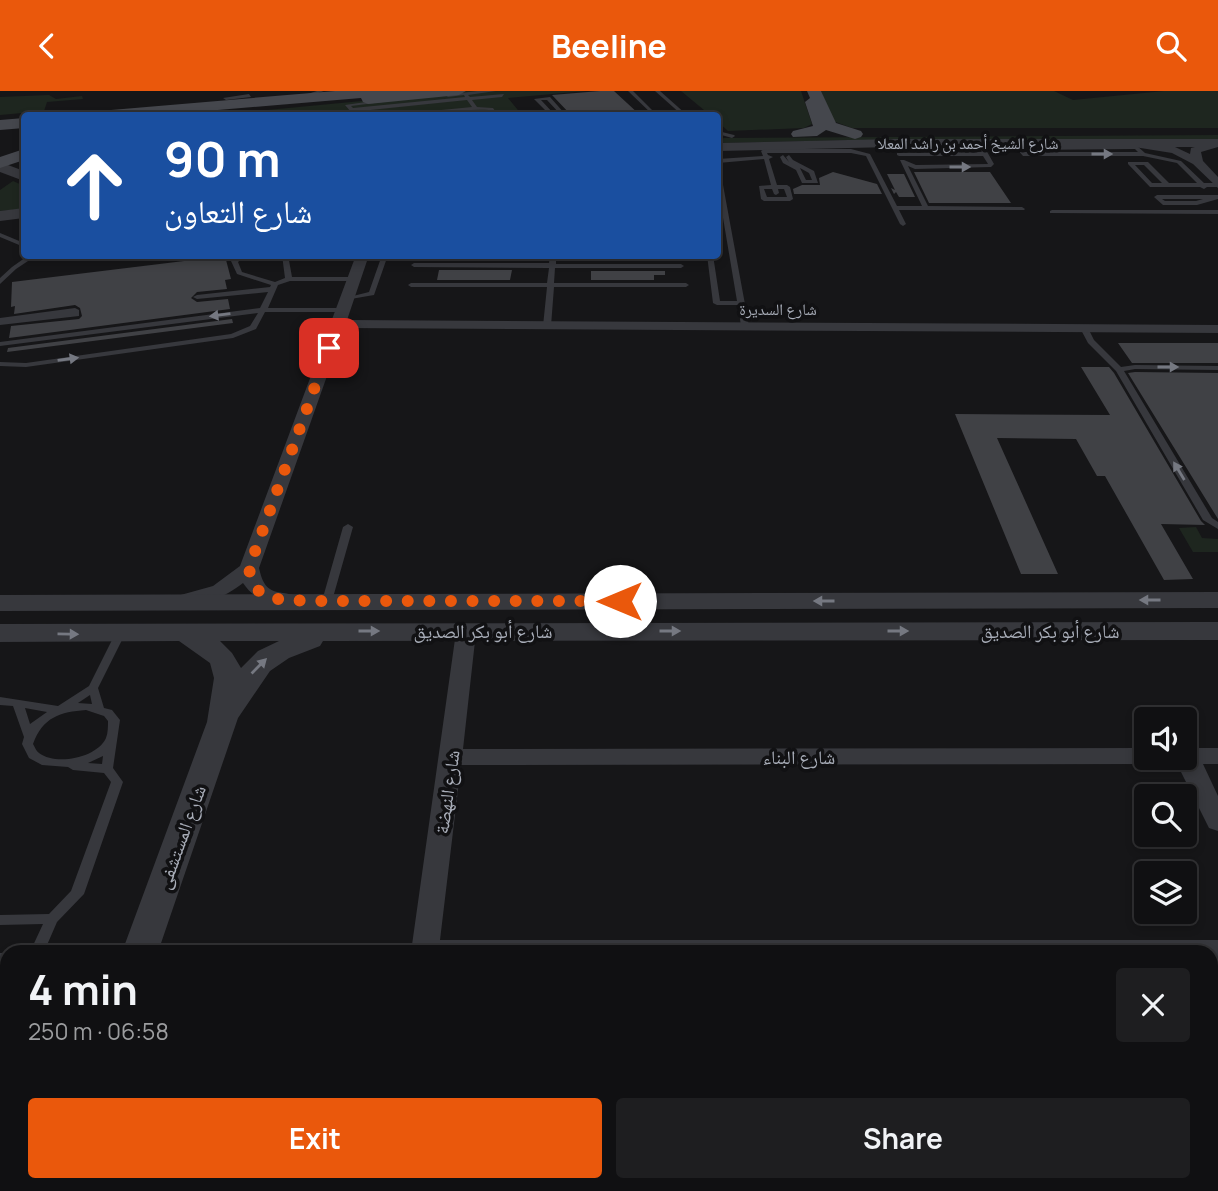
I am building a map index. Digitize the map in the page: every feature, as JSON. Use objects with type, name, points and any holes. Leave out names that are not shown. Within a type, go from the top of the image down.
[{"type":"main road","points":[[138,112],[239,101],[387,91]]},
{"type":"main road","points":[[799,134],[817,131],[821,126],[809,91]]},
{"type":"main road","points":[[814,91],[829,126],[855,134]]},
{"type":"main road","points":[[203,112],[239,101],[464,94]]},
{"type":"main road","points":[[0,125],[21,123]]},
{"type":"main road","points":[[0,164],[21,155]]},
{"type":"street","name":"شارع الشيخ أحمد بن راشد المعلا","points":[[722,136],[1218,133]]},
{"type":"street","name":"شارع الشيخ أحمد بن راشد المعلا","points":[[721,147],[766,150],[982,149],[1017,143],[1218,144]]},
{"type":"street","points":[[1127,143],[1175,150],[1197,162],[1218,185]]},
{"type":"street","points":[[1197,162],[1195,151],[1218,144]]},
{"type":"street","points":[[0,164],[21,174]]},
{"type":"street","points":[[0,216],[21,213]]},
{"type":"street","points":[[317,601],[278,599],[260,593],[251,585],[249,568],[362,259]]},
{"type":"street","name":"شارع السديرة","points":[[342,311],[547,326],[1218,329]]},
{"type":"street","points":[[0,612],[184,600],[207,596],[230,586],[249,568]]},
{"type":"street","points":[[944,631],[1065,622],[1204,620],[1202,611],[1183,600]]},
{"type":"street","name":"شارع أبو بكر الصديق","points":[[0,603],[1218,600]]},
{"type":"street","name":"شارع المستشفى","points":[[222,722],[259,662],[282,648],[336,631]]},
{"type":"street","name":"شارع أبو بكر الصديق","points":[[0,633],[1218,631]]},
{"type":"street","name":"شارع النهضة","points":[[426,945],[466,632]]},
{"type":"street","name":"شارع المستشفى","points":[[142,945],[222,722],[229,685],[223,657],[211,646],[187,634]]},
{"type":"street","points":[[1197,757],[1218,756]]},
{"type":"street","name":"شارع البناء","points":[[452,757],[1134,757]]},
{"type":"street","points":[[1192,770],[1218,822]]},
{"type":"lane","points":[[226,91],[239,101]]},
{"type":"lane","points":[[295,99],[322,91]]},
{"type":"lane","points":[[464,94],[351,110],[348,105],[464,94],[502,96],[496,91]]},
{"type":"lane","points":[[630,91],[652,112]]},
{"type":"lane","points":[[657,91],[682,112]]},
{"type":"lane","points":[[464,94],[475,108]]},
{"type":"lane","points":[[549,112],[537,99],[548,98],[560,112]]},
{"type":"lane","points":[[455,112],[475,108],[491,109],[494,112]]},
{"type":"lane","points":[[1017,143],[1023,154],[1143,154],[1179,162],[1217,198]]},
{"type":"lane","points":[[896,148],[926,208]]},
{"type":"lane","points":[[904,163],[915,167],[983,167],[991,164],[982,149]]},
{"type":"lane","points":[[766,150],[786,157],[812,172],[816,183],[804,182],[798,169],[785,162],[786,157]]},
{"type":"lane","points":[[766,150],[778,199]]},
{"type":"lane","points":[[721,160],[766,150],[856,151],[869,156],[903,224]]},
{"type":"lane","points":[[786,157],[869,156]]},
{"type":"lane","points":[[1167,185],[1146,163],[1130,163],[1150,185],[1167,185],[1202,185],[1218,185]]},
{"type":"lane","points":[[761,187],[774,187],[787,187],[790,199],[764,199],[761,187]]},
{"type":"lane","points":[[721,196],[745,326]]},
{"type":"lane","points":[[1157,197],[1217,198],[1197,203],[1163,203],[1157,197]]},
{"type":"lane","points":[[895,208],[1022,209]]},
{"type":"lane","points":[[1052,212],[1218,212]]},
{"type":"lane","points":[[0,235],[21,244]]},
{"type":"lane","points":[[0,282],[28,259]]},
{"type":"lane","points":[[237,259],[234,261],[239,273],[274,286]]},
{"type":"lane","points":[[286,259],[289,279]]},
{"type":"lane","points":[[0,344],[263,310],[342,311],[372,294],[384,259]]},
{"type":"lane","points":[[547,326],[553,259]]},
{"type":"lane","points":[[711,259],[717,303],[741,303]]},
{"type":"lane","points":[[414,265],[681,265]]},
{"type":"lane","points":[[197,297],[274,286],[289,279],[354,279]]},
{"type":"lane","points":[[411,285],[686,285]]},
{"type":"lane","points":[[0,364],[26,365],[233,335],[253,327],[274,286]]},
{"type":"lane","points":[[75,310],[76,314],[0,321],[75,310]]},
{"type":"lane","points":[[1084,328],[1091,341],[1119,370],[1208,520],[1218,526]]},
{"type":"lane","points":[[1119,370],[1135,367],[1218,367]]},
{"type":"lane","points":[[317,601],[348,527]]},
{"type":"lane","points":[[107,769],[48,765],[27,754],[25,745],[28,734],[35,725],[93,688],[120,634]]},
{"type":"lane","points":[[93,688],[99,709]]},
{"type":"lane","points":[[0,701],[61,710],[74,707],[99,709],[114,720],[115,729],[107,769],[117,782],[103,825],[77,894],[52,919],[40,945]]},
{"type":"lane","points":[[18,703],[28,734]]},
{"type":"lane","points":[[64,765],[92,756],[112,738]]},
{"type":"lane","points":[[0,920],[52,919]]},
{"type":"shaded area","points":[[467,91],[586,91],[508,98],[520,112],[246,112]]},
{"type":"shaded area","points":[[681,91],[801,91],[812,124],[804,128],[728,131],[721,125],[721,112],[706,112]]},
{"type":"shaded area","points":[[821,91],[1054,91],[1073,100],[1164,91],[1218,91],[1218,128],[852,128],[833,121]]},
{"type":"shaded area","points":[[49,95],[56,99],[82,96],[83,99],[47,102],[44,111],[0,115],[0,97]]},
{"type":"shaded area","points":[[1218,135],[1218,140],[908,139],[721,143],[721,138]]},
{"type":"shaded area","points":[[13,181],[21,185],[21,209],[0,211],[0,190]]},
{"type":"shaded area","points":[[1196,527],[1202,538],[1218,539],[1218,552],[1193,552],[1179,528]]},
{"type":"building","points":[[614,91],[637,112],[568,112],[552,95]]},
{"type":"building","points":[[833,172],[877,184],[882,194],[794,194],[793,189],[802,185],[820,185],[819,178]]},
{"type":"building","points":[[914,172],[990,172],[1011,203],[929,203]]},
{"type":"building","points":[[887,174],[904,174],[915,197],[899,197],[896,192],[894,194],[891,188],[895,190]]},
{"type":"building","points":[[200,259],[226,259],[231,279],[225,280],[227,289],[197,292],[191,298],[197,302],[228,299],[230,309],[9,338],[11,326],[79,319],[82,316],[80,308],[75,305],[14,314],[15,306],[11,307],[12,282]]},
{"type":"building","points":[[441,259],[513,259],[513,260]]},
{"type":"building","points":[[665,259],[665,261],[591,261]]},
{"type":"building","points":[[439,270],[512,270],[510,280],[437,280]]},
{"type":"building","points":[[591,271],[665,271],[665,275],[654,275],[654,280],[591,280]]},
{"type":"building","points":[[232,319],[233,323],[7,352],[8,348]]},
{"type":"building","points":[[1118,343],[1218,343],[1218,363],[1132,363]]},
{"type":"building","points":[[1081,367],[1109,367],[1114,373],[1205,525],[1161,524],[1193,579],[1164,580],[1105,476],[1097,476],[1076,439],[997,438],[1058,574],[1021,574],[955,414],[1110,415]]},
{"type":"building","points":[[1128,373],[1218,373],[1218,519]]},
{"type":"route","points":[[329,348],[249,568],[251,585],[260,593],[278,599],[307,601],[620,601]]}]
